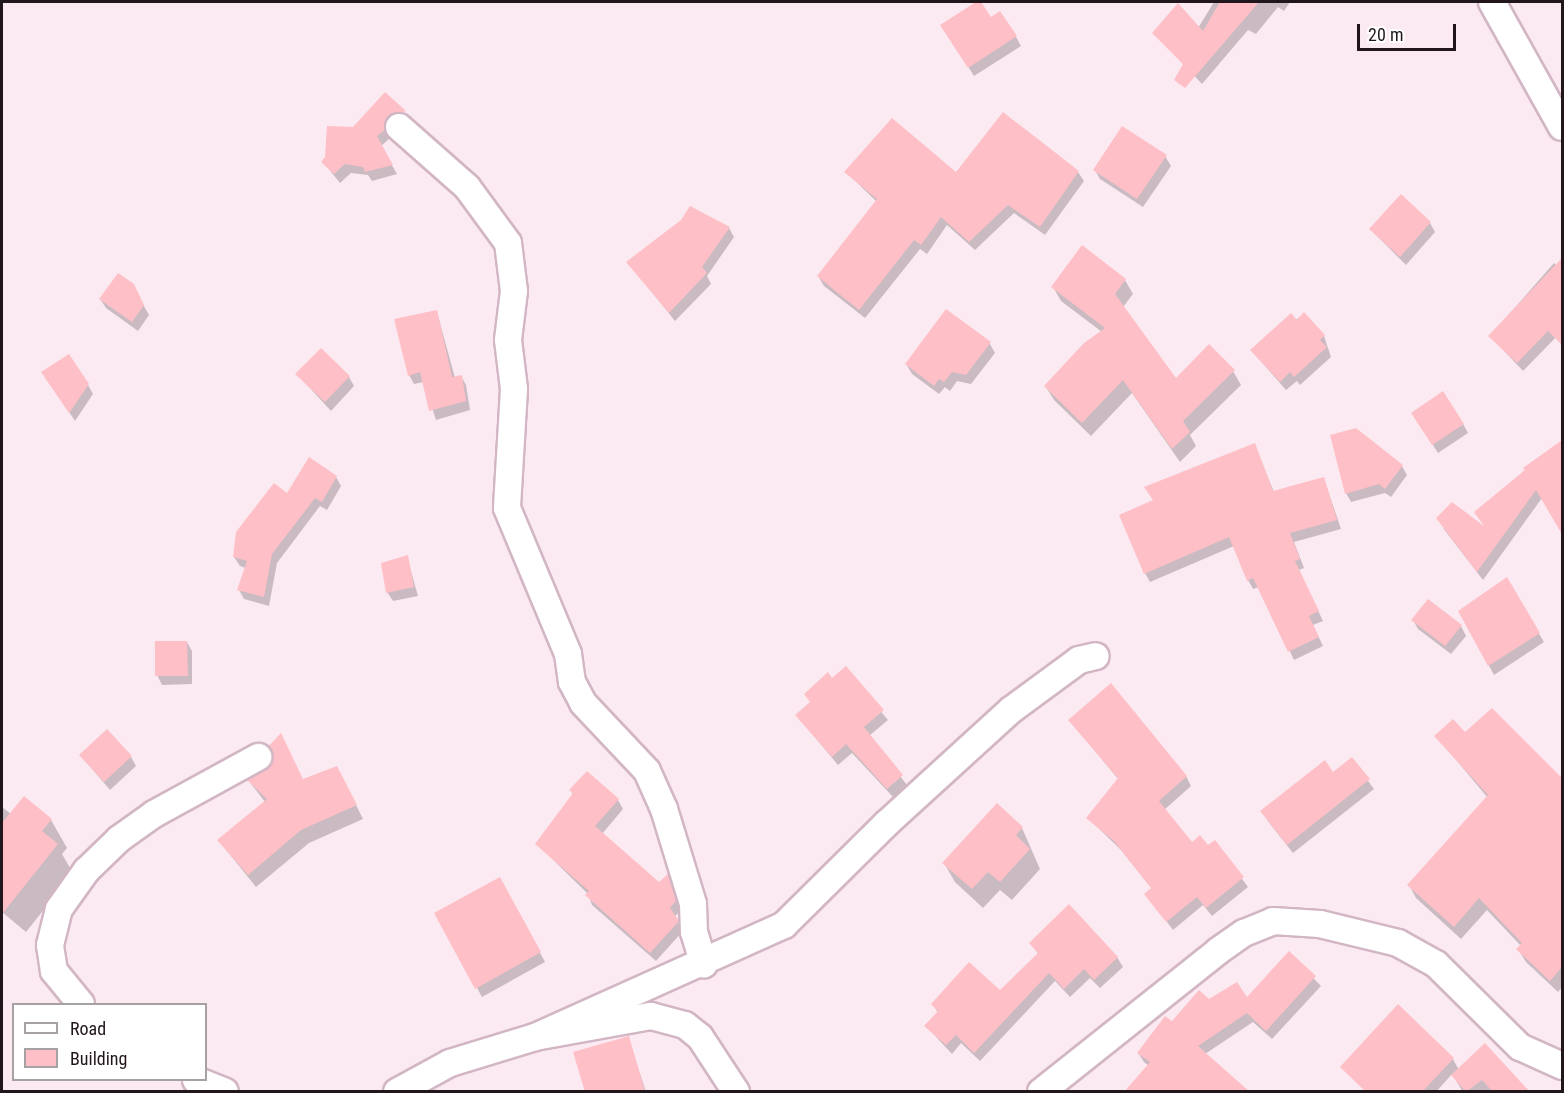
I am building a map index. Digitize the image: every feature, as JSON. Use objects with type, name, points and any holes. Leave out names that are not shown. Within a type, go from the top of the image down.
[{"type":"street","points":[[1491,2],[1563,127]]},
{"type":"street","points":[[399,127],[467,187],[508,243],[514,291],[508,340],[514,389],[507,508],[568,654],[572,682],[583,703],[647,771],[664,808],[693,904],[694,932],[704,964]]},
{"type":"street","points":[[398,1092],[450,1063],[535,1037],[704,964],[784,926],[886,824],[1011,710],[1079,660],[1096,656]]},
{"type":"street","points":[[79,1003],[54,971],[50,945],[59,909],[86,871],[119,839],[154,814],[258,757]]},
{"type":"street","points":[[1041,1092],[1218,951],[1244,933],[1273,921],[1320,924],[1398,943],[1436,964],[1521,1047],[1563,1066]]},
{"type":"street","points":[[535,1037],[651,1016],[669,1018],[700,1037],[736,1092]]},
{"type":"street","points":[[198,1081],[225,1092]]},
{"type":"building","points":[[976,2],[981,2],[991,17],[1000,11],[1017,36],[968,68],[940,25]]},
{"type":"building","points":[[1220,2],[1259,2],[1185,88],[1174,80],[1183,64],[1152,33],[1178,3],[1203,31]]},
{"type":"building","points":[[385,92],[406,111],[388,117],[385,130],[377,136],[393,165],[365,172],[363,167],[345,164],[334,174],[321,162],[325,157],[327,126],[353,127]]},
{"type":"building","points":[[1003,112],[1079,171],[1040,227],[1008,205],[969,242],[941,217],[921,245],[914,240],[859,310],[817,276],[877,199],[844,172],[892,118],[956,172]]},
{"type":"building","points":[[1122,126],[1167,155],[1137,199],[1093,170]]},
{"type":"building","points":[[1401,194],[1431,222],[1400,257],[1369,229]]},
{"type":"building","points":[[690,206],[730,227],[702,267],[707,273],[669,313],[626,262],[681,220]]},
{"type":"building","points":[[1082,245],[1126,279],[1115,294],[1176,378],[1209,344],[1235,370],[1183,421],[1190,432],[1172,449],[1123,380],[1082,423],[1044,386],[1084,343],[1105,328],[1051,287]]},
{"type":"building","points":[[1563,257],[1563,346],[1548,331],[1517,363],[1488,336]]},
{"type":"building","points":[[118,273],[134,284],[144,305],[132,322],[99,299]]},
{"type":"building","points":[[946,309],[991,342],[966,375],[952,372],[944,382],[939,379],[934,386],[905,364]]},
{"type":"building","points":[[437,310],[452,377],[462,375],[466,401],[429,411],[420,372],[408,376],[394,319]]},
{"type":"building","points":[[1304,312],[1325,335],[1320,340],[1327,347],[1294,377],[1290,372],[1280,382],[1250,350],[1291,313],[1297,320]]},
{"type":"building","points":[[321,348],[350,376],[325,402],[295,374]]},
{"type":"building","points":[[69,354],[89,384],[69,413],[41,372]]},
{"type":"building","points":[[1443,391],[1464,424],[1432,445],[1411,413]]},
{"type":"building","points":[[1356,428],[1403,465],[1385,489],[1379,484],[1345,494],[1330,435]]},
{"type":"building","points":[[1562,440],[1563,536],[1536,490],[1477,572],[1436,518],[1452,502],[1484,526],[1474,512],[1525,470],[1523,468]]},
{"type":"building","points":[[1255,443],[1273,491],[1324,477],[1337,520],[1290,533],[1300,559],[1295,561],[1319,611],[1309,616],[1319,637],[1288,652],[1253,578],[1247,581],[1229,537],[1144,574],[1119,515],[1153,500],[1144,487]]},
{"type":"building","points":[[309,457],[337,476],[322,502],[315,498],[272,554],[264,597],[237,590],[247,561],[233,557],[236,532],[274,483],[287,493]]},
{"type":"building","points":[[408,555],[414,587],[386,593],[381,563]]},
{"type":"building","points":[[1507,577],[1540,633],[1488,666],[1458,611]]},
{"type":"building","points":[[1428,599],[1462,625],[1445,646],[1411,620]]},
{"type":"building","points":[[155,641],[187,641],[188,676],[155,676]]},
{"type":"building","points":[[846,666],[884,710],[864,727],[903,775],[887,789],[846,744],[832,757],[795,715],[810,702],[804,694],[828,672],[832,678]]},
{"type":"building","points":[[1111,683],[1187,776],[1159,801],[1192,842],[1200,835],[1208,845],[1215,840],[1244,877],[1206,908],[1197,897],[1166,922],[1144,894],[1151,888],[1114,841],[1086,818],[1118,778],[1068,720]]},
{"type":"building","points":[[1492,708],[1563,779],[1563,966],[1550,981],[1516,949],[1522,943],[1479,898],[1454,927],[1407,885],[1488,795],[1434,736],[1453,719],[1465,732]]},
{"type":"building","points":[[107,729],[132,756],[104,782],[79,755]]},
{"type":"building","points":[[281,733],[303,779],[337,766],[357,805],[301,830],[248,875],[217,840],[267,799],[247,780],[270,765],[273,757],[268,747]]},
{"type":"building","points":[[1352,757],[1370,779],[1287,845],[1260,811],[1325,760],[1333,772]]},
{"type":"building","points":[[587,771],[619,799],[595,826],[659,882],[668,874],[676,901],[670,908],[679,921],[650,953],[585,895],[589,891],[535,844],[573,793],[569,790]]},
{"type":"building","points":[[24,796],[52,819],[42,831],[58,844],[2,914],[2,823]]},
{"type":"building","points":[[997,803],[1023,827],[1016,835],[1030,849],[1000,882],[988,872],[972,889],[942,863]]},
{"type":"building","points":[[500,877],[541,952],[475,989],[434,913]]},
{"type":"building","points":[[1069,904],[1118,957],[1094,980],[1084,969],[1064,989],[1049,973],[974,1053],[956,1035],[946,1045],[924,1026],[938,1011],[931,1004],[969,962],[1000,990],[1038,953],[1029,943]]},
{"type":"building","points":[[1289,951],[1316,976],[1266,1031],[1247,1013],[1198,1046],[1250,1092],[1124,1092],[1150,1062],[1137,1053],[1165,1016],[1172,1021],[1199,990],[1209,999],[1237,982],[1247,997]]},
{"type":"building","points":[[1398,1004],[1454,1058],[1422,1092],[1366,1092],[1340,1067]]},
{"type":"building","points":[[629,1036],[645,1092],[585,1092],[573,1052]]},
{"type":"building","points":[[1485,1043],[1530,1092],[1493,1092],[1482,1080],[1466,1092],[1451,1075]]}]
